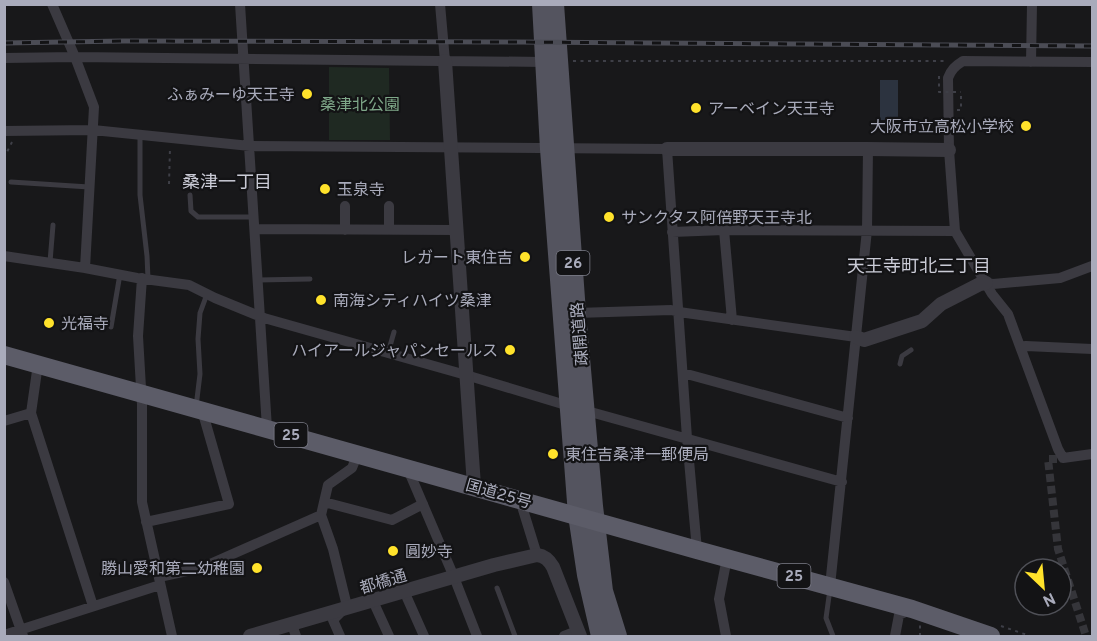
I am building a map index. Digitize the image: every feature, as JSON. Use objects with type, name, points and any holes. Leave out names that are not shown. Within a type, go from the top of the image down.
[{"type":"highway","name":"国道25号","points":[[4,355],[912,609],[964,632],[991,636]]},
{"type":"main road","name":"疎開道路","points":[[541,4],[544,62],[577,313],[577,515],[586,575],[600,636]]},
{"type":"main road","name":"疎開道路","points":[[555,4],[557,149],[577,408],[596,520],[604,591],[618,636]]},
{"type":"street","points":[[52,4],[94,107],[85,268]]},
{"type":"street","points":[[240,4],[267,428]]},
{"type":"street","points":[[440,4],[474,486]]},
{"type":"street","points":[[1031,62],[1032,4]]},
{"type":"street","points":[[4,58],[544,62]]},
{"type":"street","points":[[1092,62],[963,61],[956,65],[948,78],[949,150],[955,231],[992,294],[1008,314],[1058,450],[1063,458],[1092,454]]},
{"type":"street","points":[[4,131],[93,130],[250,146],[949,150]]},
{"type":"street","points":[[667,149],[697,549]]},
{"type":"street","points":[[830,586],[867,230],[868,149]]},
{"type":"street","points":[[345,206],[345,230]]},
{"type":"street","points":[[388,206],[389,230]]},
{"type":"street","points":[[255,229],[456,230]]},
{"type":"street","points":[[672,232],[724,230],[955,231]]},
{"type":"street","points":[[724,230],[732,320]]},
{"type":"street","points":[[4,256],[189,285],[261,316],[842,482]]},
{"type":"street","points":[[577,313],[671,310],[864,340],[921,321],[941,304],[980,284],[1060,278],[1092,266]]},
{"type":"street","points":[[145,279],[138,336],[142,502],[172,636]]},
{"type":"street","points":[[1021,347],[1092,350]]},
{"type":"street","points":[[38,364],[31,413],[93,606]]},
{"type":"street","points":[[683,373],[848,418]]},
{"type":"street","points":[[146,522],[229,504],[199,409]]},
{"type":"street","points":[[4,421],[31,413]]},
{"type":"street","points":[[340,636],[333,620],[344,609],[346,602],[333,549],[321,515],[328,485],[352,468],[358,453]]},
{"type":"street","points":[[407,467],[477,636]]},
{"type":"street","points":[[520,500],[537,555],[548,559],[553,567],[579,634],[564,636]]},
{"type":"street","points":[[324,502],[392,520],[423,504]]},
{"type":"street","points":[[4,634],[22,633],[201,568],[321,515]]},
{"type":"street","name":"都橋通","points":[[250,636],[294,631],[344,609],[494,565],[537,555]]},
{"type":"street","points":[[726,636],[719,598],[727,558]]},
{"type":"street","points":[[4,582],[22,633]]},
{"type":"street","points":[[404,591],[424,636]]},
{"type":"street","points":[[374,601],[389,636]]},
{"type":"street","points":[[895,636],[899,615],[912,609]]},
{"type":"lane","points":[[140,134],[140,195],[147,256],[145,279]]},
{"type":"lane","points":[[11,182],[89,187]]},
{"type":"lane","points":[[190,195],[191,211],[198,217],[254,217]]},
{"type":"lane","points":[[50,262],[54,225]]},
{"type":"lane","points":[[111,327],[120,274]]},
{"type":"lane","points":[[258,280],[310,279]]},
{"type":"lane","points":[[199,409],[198,339],[200,313],[207,294]]},
{"type":"lane","points":[[388,353],[394,332]]},
{"type":"lane","points":[[900,364],[902,356],[911,350]]},
{"type":"lane","points":[[830,586],[826,618],[833,636]]},
{"type":"lane","points":[[497,588],[515,636]]},
{"type":"path","points":[[571,61],[963,61]]},
{"type":"path","points":[[939,61],[939,92],[962,92],[961,110],[954,110]]},
{"type":"path","points":[[955,90],[955,100]]},
{"type":"path","points":[[4,158],[17,132]]},
{"type":"path","points":[[170,138],[170,184]]},
{"type":"path","points":[[920,625],[920,636]]},
{"type":"green space","name":"桑津北公園","points":[[329,67],[389,68],[390,140],[329,140]]},
{"type":"water","points":[[880,80],[898,80],[898,120],[880,120]]},
{"type":"tunnel","points":[[1057,459],[1048,459],[1058,549],[1086,636]]},
{"type":"railway","points":[[4,43],[517,42],[1092,46]]},
{"type":"place","name":"ふぁみーゆ天王寺","points":[[307,94]]},
{"type":"place","name":"アーベイン天王寺","points":[[696,108]]},
{"type":"place","name":"大阪市立高松小学校","points":[[1026,126]]},
{"type":"place","name":"玉泉寺","points":[[325,189]]},
{"type":"place","name":"サンクタス阿倍野天王寺北","points":[[609,217]]},
{"type":"place","name":"レガート東住吉","points":[[525,257]]},
{"type":"place","name":"南海シティハイツ桑津","points":[[321,300]]},
{"type":"place","name":"光福寺","points":[[49,323]]},
{"type":"place","name":"ハイアールジャパンセールス","points":[[510,350]]},
{"type":"place","name":"東住吉桑津一郵便局","points":[[553,454]]},
{"type":"place","name":"圓妙寺","points":[[393,551]]},
{"type":"place","name":"勝山愛和第二幼稚園","points":[[257,568]]},
{"type":"district","name":"桑津一丁目","points":[[227,182]]},
{"type":"district","name":"天王寺町北三丁目","points":[[919,266]]}]
